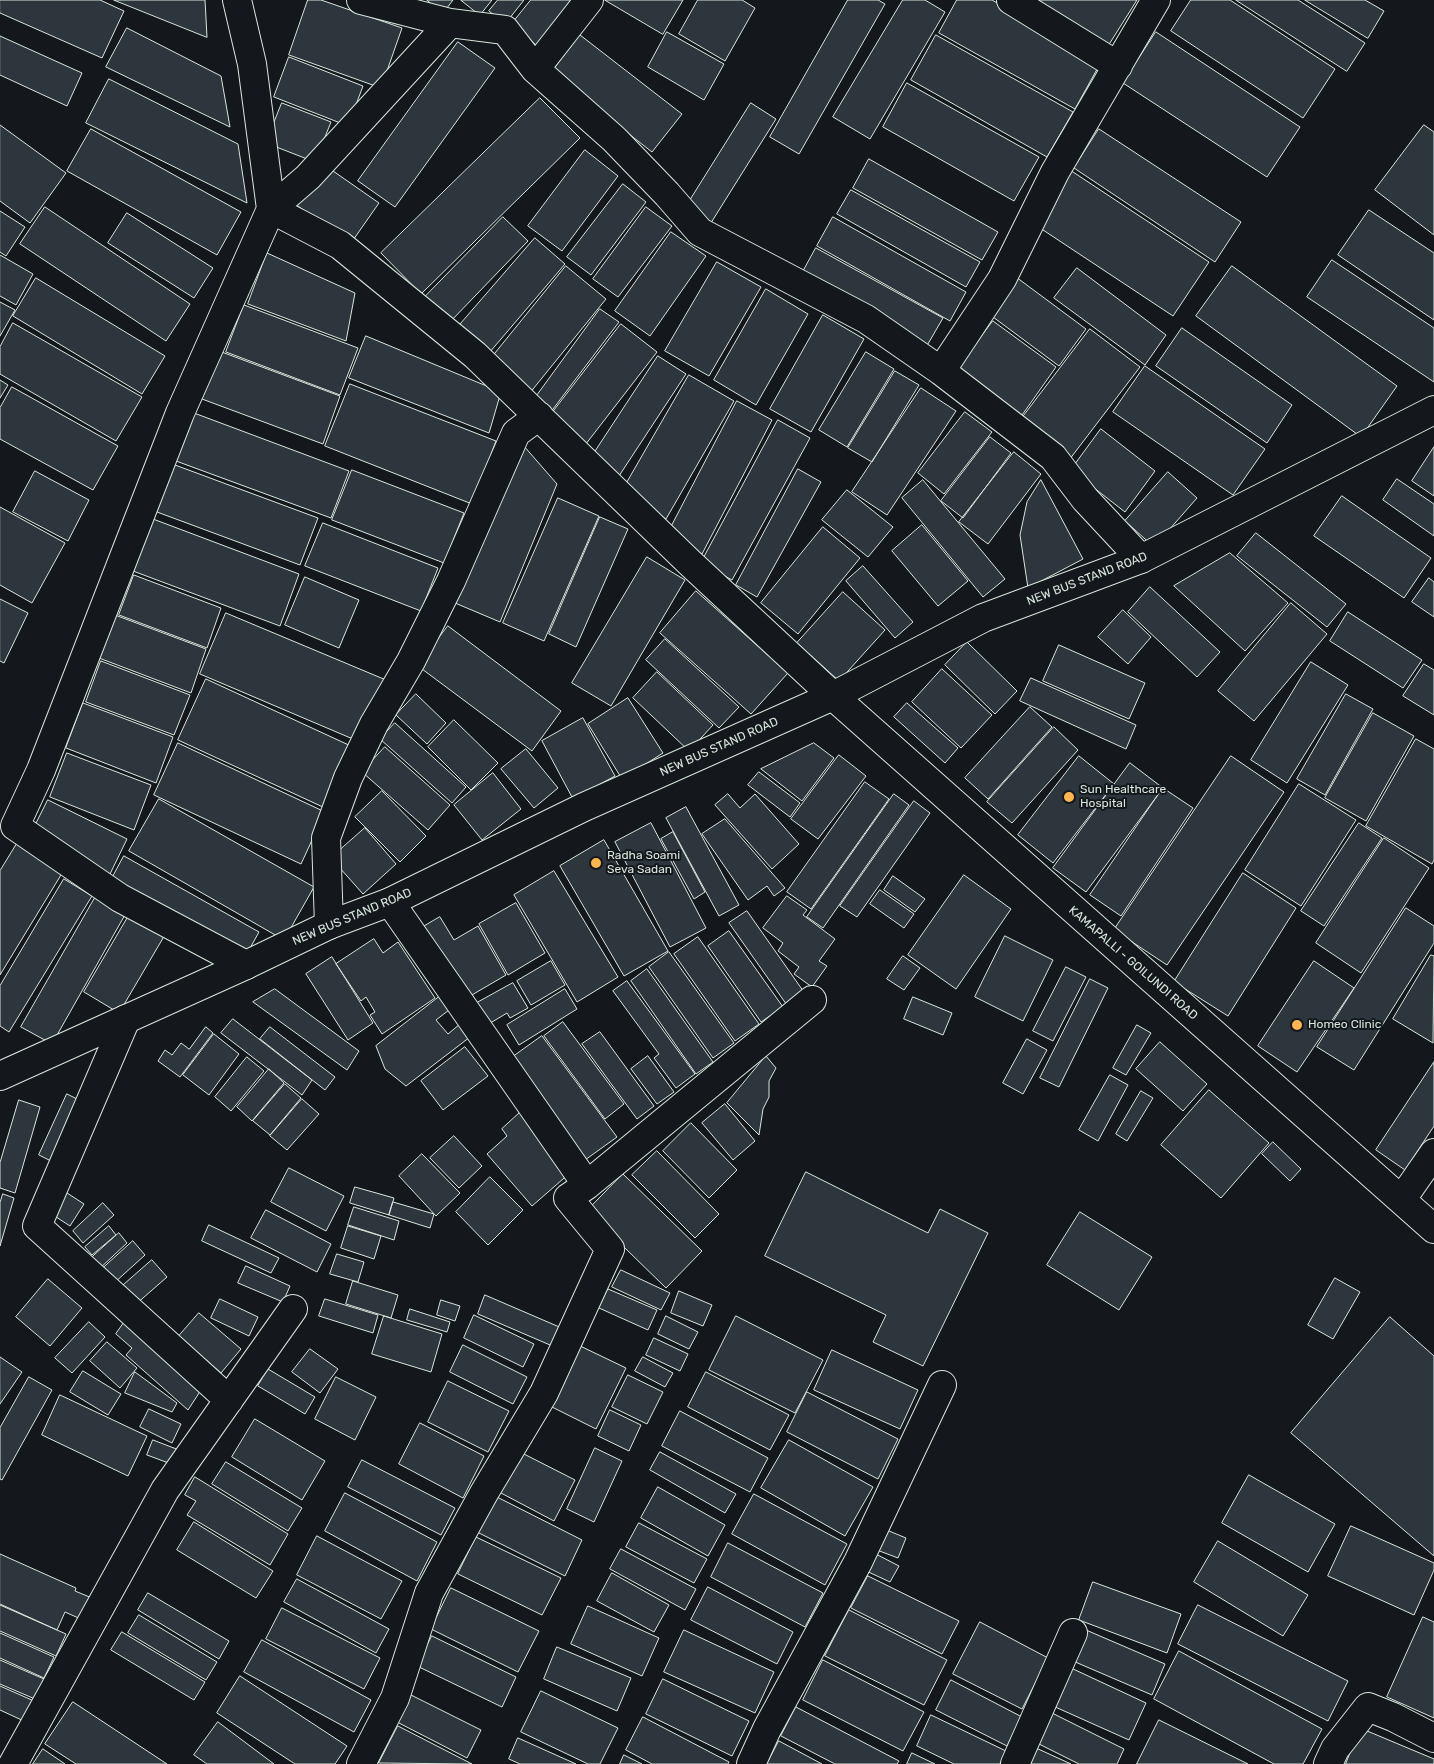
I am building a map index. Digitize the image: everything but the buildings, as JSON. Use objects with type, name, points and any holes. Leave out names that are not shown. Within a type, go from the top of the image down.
[{"type":"main road","points":[[237,0],[252,64],[271,209]]},
{"type":"main road","points":[[361,0],[450,23],[505,30],[535,68],[614,139],[667,194],[700,232],[866,319],[941,371],[1053,457],[1085,499],[1141,559]]},
{"type":"main road","points":[[535,68],[589,0]]},
{"type":"main road","points":[[1011,0],[1118,66]]},
{"type":"main road","points":[[941,371],[1002,279],[1055,172],[1156,0]]},
{"type":"main road","points":[[246,965],[120,898],[15,826],[41,770],[180,413],[271,209],[308,177],[450,23]]},
{"type":"main road","name":"KAMAPALLI - GOILUNDI ROAD","points":[[271,209],[340,245],[476,355],[689,562],[833,696],[1434,1229]]},
{"type":"main road","name":"NEW BUS STAND ROAD","points":[[0,1076],[246,965],[329,925],[390,902],[584,807],[833,696],[983,618],[1141,559],[1434,410]]},
{"type":"main road","points":[[329,925],[326,838],[348,778],[374,724],[412,661],[451,581],[516,434],[539,416]]},
{"type":"main road","points":[[390,902],[587,1185]]},
{"type":"main road","points":[[361,1764],[395,1698],[429,1593],[484,1493],[544,1393],[610,1249],[568,1198],[587,1185],[812,1000]]},
{"type":"main road","points":[[126,1019],[37,1226],[229,1400]]},
{"type":"main road","points":[[1402,1199],[1434,1153]]},
{"type":"main road","points":[[12,1764],[165,1490],[293,1309]]},
{"type":"main road","points":[[751,1764],[767,1729],[858,1562],[942,1385]]},
{"type":"main road","points":[[1015,1764],[1074,1633]]},
{"type":"main road","points":[[1328,1764],[1335,1750],[1368,1707],[1394,1717],[1434,1738]]},
{"type":"place","name":"Sun Healthcare Hospital","points":[[1069,797]]},
{"type":"place","name":"Radha Soami Seva Sadan","points":[[596,863]]},
{"type":"place","name":"Homeo Clinic","points":[[1297,1025]]}]
